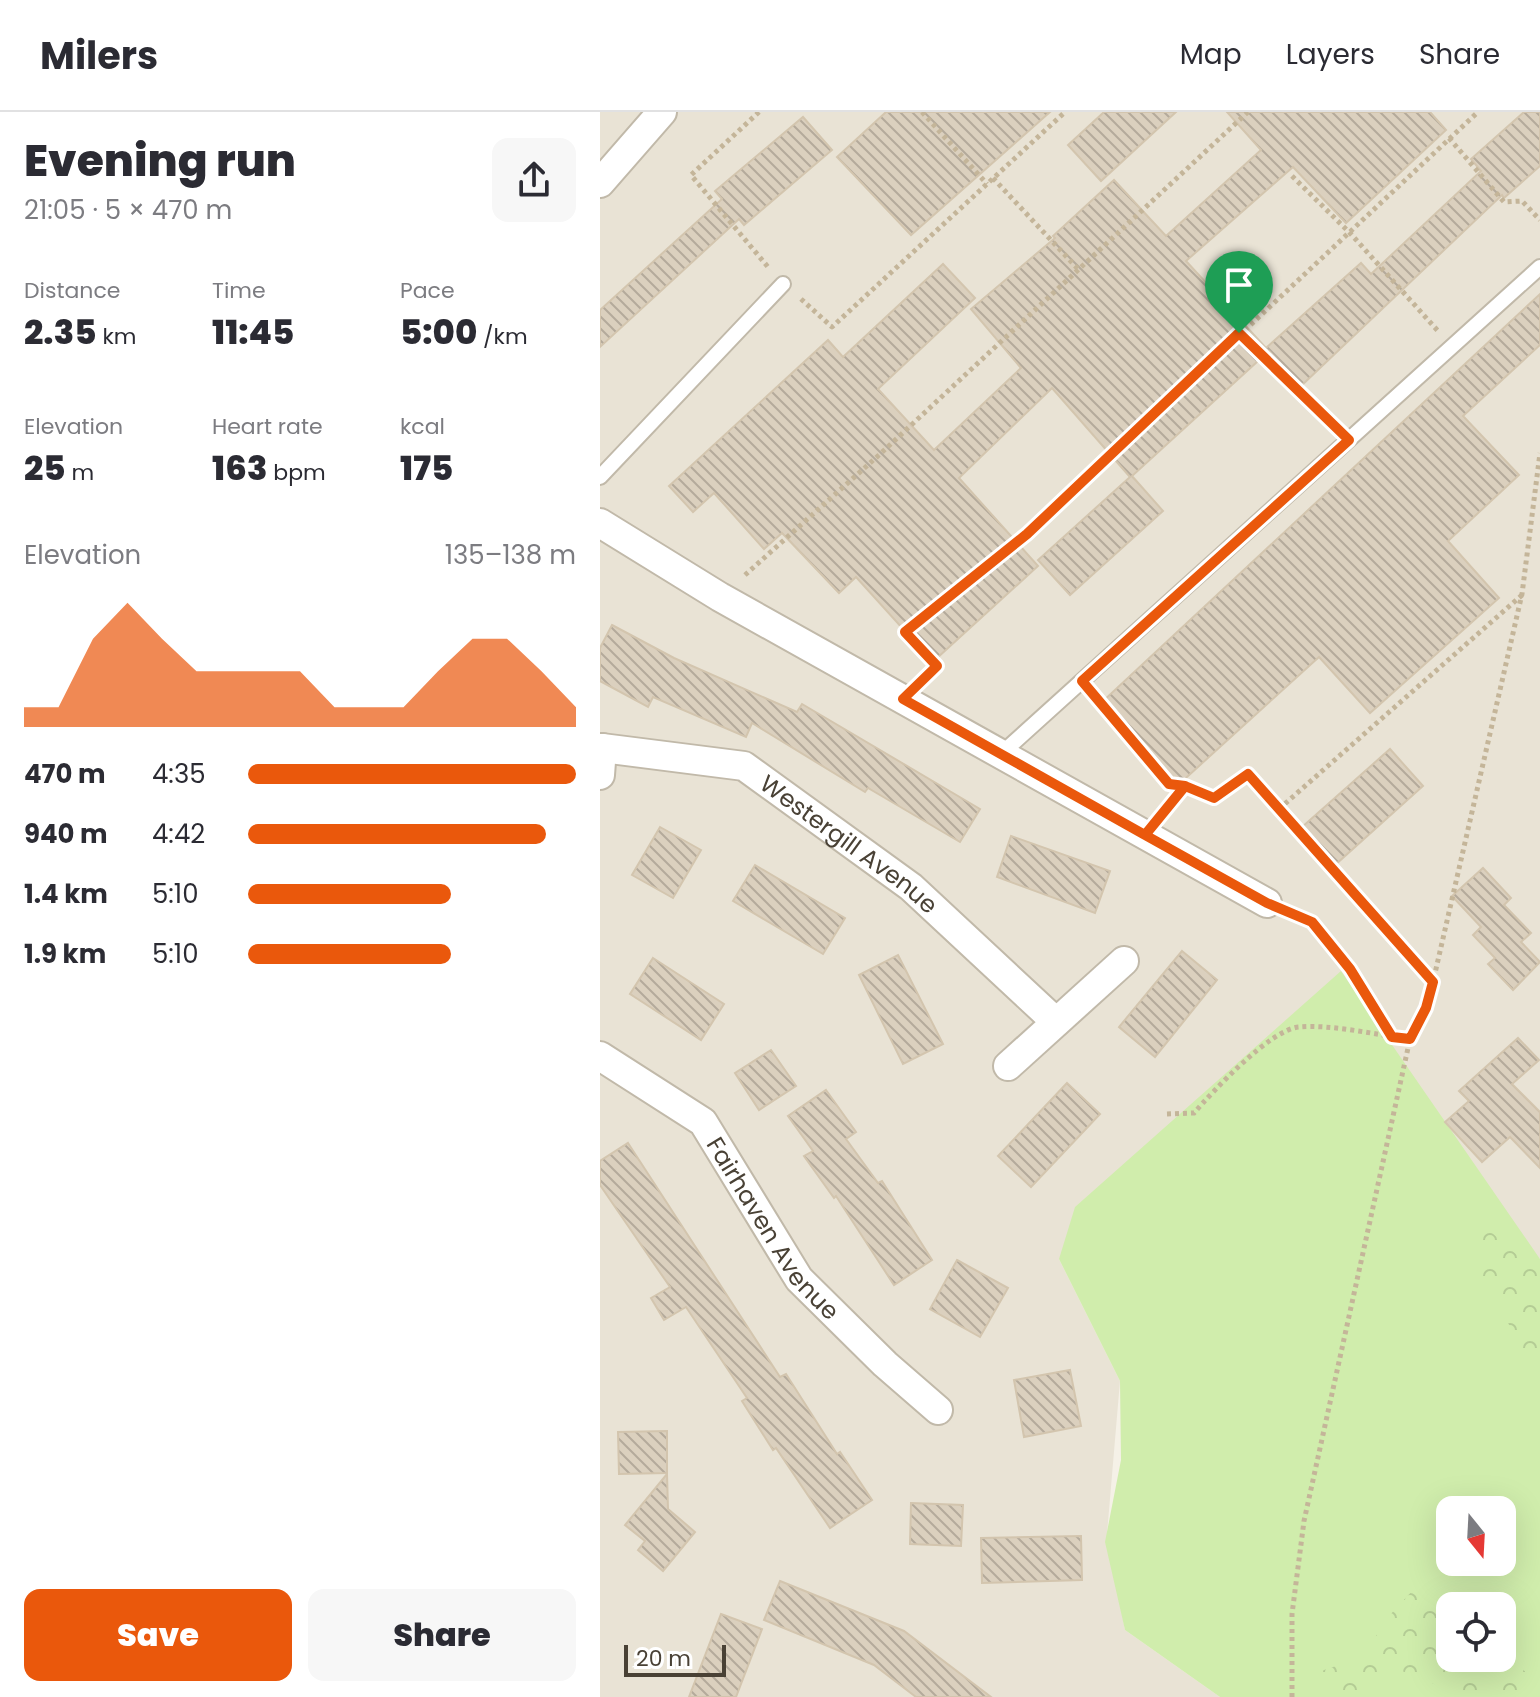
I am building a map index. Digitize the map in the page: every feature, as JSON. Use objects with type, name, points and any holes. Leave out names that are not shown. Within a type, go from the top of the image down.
[{"type":"street","points":[[600,183],[662,112]]},
{"type":"street","points":[[600,523],[720,597],[1267,903]]},
{"type":"street","name":"Westergill Avenue","points":[[601,757],[744,766],[911,887],[1056,1022]]},
{"type":"street","points":[[1008,1066],[1124,961]]},
{"type":"street","name":"Fairhaven Avenue","points":[[600,1056],[703,1122],[799,1279],[885,1364],[938,1410]]},
{"type":"lane","points":[[1001,754],[1540,267]]},
{"type":"lane","points":[[600,477],[783,284]]},
{"type":"path","points":[[759,112],[691,175],[783,284],[832,327],[1065,112]]},
{"type":"path","points":[[922,112],[987,184]]},
{"type":"path","points":[[720,597],[879,455],[1248,112]]},
{"type":"path","points":[[903,699],[937,666],[905,632],[1027,534],[1478,112]]},
{"type":"path","points":[[1449,138],[1504,202],[1522,201],[1540,220]]},
{"type":"path","points":[[1292,176],[1350,233],[1453,346]]},
{"type":"path","points":[[993,178],[1078,269]]},
{"type":"path","points":[[1239,333],[1349,440]]},
{"type":"path","points":[[1292,1697],[1292,1614],[1304,1521],[1410,1039],[1426,1008],[1433,982],[1522,594],[1540,453]]},
{"type":"path","points":[[1279,809],[1522,594]]},
{"type":"path","points":[[1082,681],[1169,784],[1185,786],[1214,798],[1248,774],[1433,982]]},
{"type":"path","points":[[1145,835],[1185,786]]},
{"type":"path","points":[[1267,903],[1312,922],[1350,969],[1392,1037]]},
{"type":"path","points":[[1167,1114],[1194,1113],[1220,1083],[1296,1027],[1410,1039]]},
{"type":"shaded area","points":[[600,112],[1540,112],[1540,1259],[1537,1256],[1059,1259],[1120,1381],[1107,1534],[1125,1630],[1220,1697],[600,1697]]},
{"type":"green space","points":[[1341,971],[1540,1259],[1540,1697],[1220,1697],[1125,1630],[1105,1542],[1121,1460],[1120,1381],[1059,1259],[1075,1207]]},
{"type":"green space","points":[[1483,1225],[1540,1275],[1540,1376],[1482,1280]]},
{"type":"green space","points":[[1414,1589],[1436,1602],[1436,1672],[1516,1672],[1516,1664],[1540,1684],[1540,1697],[1440,1697],[1439,1686],[1402,1671],[1361,1697],[1335,1697],[1312,1674],[1363,1657],[1388,1617]]},
{"type":"building","points":[[886,112],[1050,112],[911,235],[837,157]]},
{"type":"building","points":[[1104,112],[1176,112],[1101,181],[1068,145]]},
{"type":"building","points":[[1227,112],[1430,112],[1446,130],[1346,223],[1293,167],[1186,261],[1266,348],[1361,263],[1371,274],[1481,171],[1471,159],[1524,112],[1540,112],[1540,166],[1504,198],[1502,195],[1301,386],[1269,351],[1132,476],[1163,511],[1070,595],[1038,560],[1130,477],[1052,388],[959,478],[1038,566],[937,658],[908,626],[904,630],[856,577],[839,593],[782,533],[764,549],[714,493],[693,512],[669,486],[828,340],[843,357],[943,264],[975,298],[878,389],[934,450],[1021,368],[971,309],[1055,238],[1053,236],[1114,180],[1166,236],[1261,150]]},
{"type":"building","points":[[803,117],[832,150],[744,225],[739,219],[600,347],[600,310],[722,199],[715,191]]},
{"type":"building","points":[[1540,294],[1540,345],[1463,416],[1519,475],[1448,541],[1499,598],[1370,713],[1319,657],[1177,786],[1102,702]]},
{"type":"building","points":[[612,625],[674,658],[797,712],[802,704],[980,809],[960,842],[868,788],[865,792],[752,723],[746,737],[653,697],[648,707],[600,681],[600,648]]},
{"type":"building","points":[[1390,749],[1423,786],[1335,865],[1302,827]]},
{"type":"building","points":[[660,827],[701,850],[673,898],[632,875]]},
{"type":"building","points":[[1011,836],[1110,871],[1095,913],[997,877]]},
{"type":"building","points":[[755,865],[845,918],[823,954],[733,901]]},
{"type":"building","points":[[1483,868],[1511,898],[1504,905],[1531,933],[1521,942],[1540,962],[1513,990],[1488,964],[1495,958],[1473,935],[1481,927],[1452,896]]},
{"type":"building","points":[[1182,951],[1217,980],[1155,1057],[1119,1027]]},
{"type":"building","points":[[898,955],[943,1044],[903,1064],[859,975]]},
{"type":"building","points":[[653,958],[724,1004],[701,1040],[630,994]]},
{"type":"building","points":[[1518,1038],[1539,1060],[1512,1084],[1540,1112],[1540,1168],[1510,1137],[1482,1162],[1445,1122],[1469,1101],[1459,1091]]},
{"type":"building","points":[[771,1050],[796,1086],[759,1110],[735,1073]]},
{"type":"building","points":[[1067,1083],[1100,1114],[1031,1187],[998,1156]]},
{"type":"building","points":[[826,1090],[856,1132],[846,1139],[878,1183],[882,1181],[932,1260],[894,1285],[836,1196],[834,1198],[804,1156],[813,1151],[788,1116]]},
{"type":"building","points":[[628,1143],[780,1377],[786,1374],[837,1454],[840,1452],[872,1500],[830,1528],[776,1448],[773,1450],[742,1401],[747,1398],[686,1307],[664,1320],[651,1298],[670,1287],[600,1185],[600,1161]]},
{"type":"building","points":[[957,1260],[1008,1288],[980,1337],[930,1309]]},
{"type":"building","points":[[1070,1370],[1081,1426],[1024,1437],[1014,1380]]},
{"type":"building","points":[[667,1431],[667,1473],[619,1474],[618,1432]]},
{"type":"building","points":[[667,1474],[668,1509],[695,1532],[663,1571],[638,1550],[645,1541],[625,1525]]},
{"type":"building","points":[[911,1503],[963,1505],[961,1546],[910,1544]]},
{"type":"building","points":[[1081,1536],[1082,1580],[982,1583],[981,1538]]},
{"type":"building","points":[[780,1581],[904,1631],[991,1697],[916,1697],[874,1665],[764,1620]]},
{"type":"building","points":[[721,1614],[762,1629],[736,1697],[689,1697]]},
{"type":"route","points":[[1239,333],[1027,534],[905,632],[937,666],[903,699],[1145,835],[1185,786],[1214,798],[1248,774],[1352,895],[1433,982],[1426,1008],[1410,1039],[1392,1037],[1350,969],[1312,922],[1267,903],[1145,835],[1185,786],[1169,784],[1082,681],[1349,440],[1239,333]]}]
